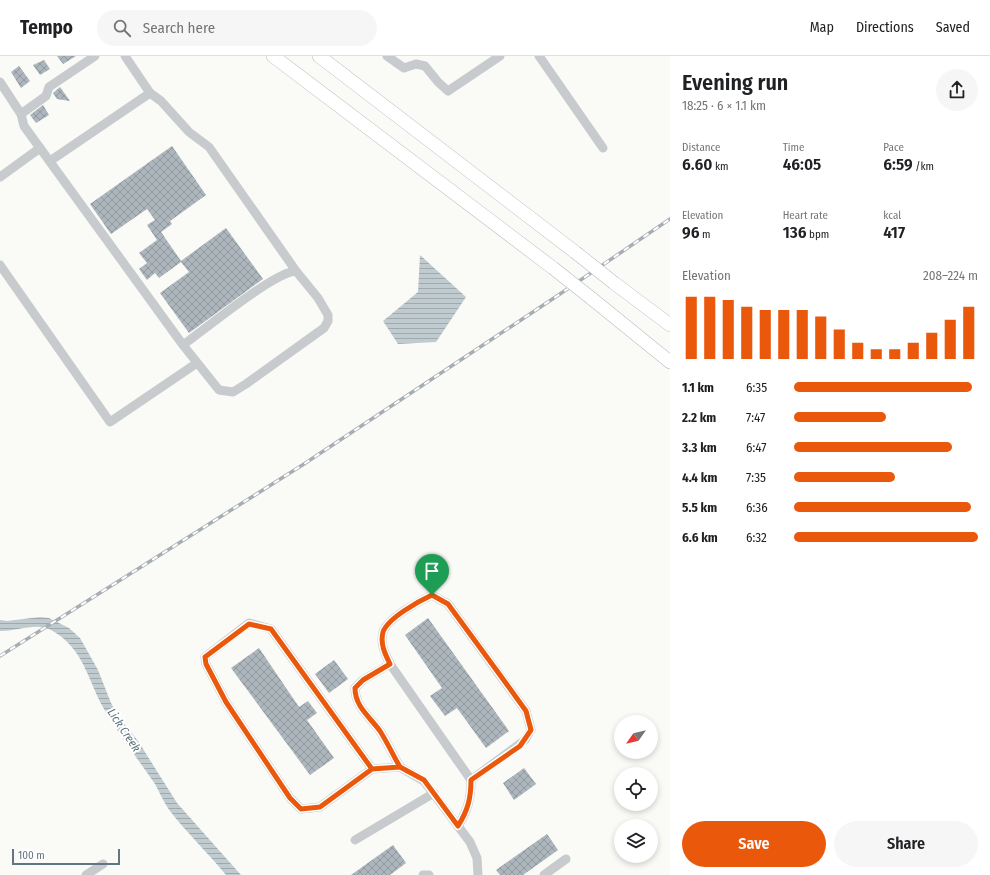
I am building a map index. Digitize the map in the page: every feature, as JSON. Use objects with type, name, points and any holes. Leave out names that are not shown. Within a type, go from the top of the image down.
[{"type":"highway","points":[[273,56],[553,268],[670,362]]},
{"type":"highway","points":[[318,56],[670,325]]},
{"type":"street","points":[[21,114],[46,96],[49,87],[95,56]]},
{"type":"street","points":[[0,82],[21,114],[24,126],[183,345],[219,390],[233,392],[324,328],[328,321],[328,315],[318,298],[296,271],[209,147],[189,132],[161,101],[150,93],[125,56]]},
{"type":"street","points":[[387,56],[404,68],[416,64],[424,66]]},
{"type":"street","points":[[419,56],[424,66],[448,91],[500,56]]},
{"type":"street","points":[[539,56],[603,148]]},
{"type":"street","points":[[50,162],[150,93]]},
{"type":"street","points":[[0,177],[40,148]]},
{"type":"street","points":[[0,265],[110,422],[197,363]]},
{"type":"street","points":[[183,345],[268,283],[289,271],[296,271]]},
{"type":"street","points":[[458,826],[466,813],[471,796],[471,780],[390,664],[382,649],[384,632],[396,617],[415,603],[432,595],[448,604],[526,711],[531,730],[525,740],[471,780]]},
{"type":"street","points":[[372,769],[271,629],[249,624],[205,657],[206,664],[226,702],[290,798],[301,809],[320,807],[372,769],[400,767]]},
{"type":"street","points":[[390,664],[363,680],[355,688],[355,696],[360,707],[379,731],[400,767],[424,780],[470,842],[476,854],[478,875]]},
{"type":"street","points":[[355,840],[432,791]]},
{"type":"street","points":[[544,875],[566,859]]},
{"type":"street","points":[[86,875],[103,864]]},
{"type":"street","points":[[422,875],[429,875]]},
{"type":"water","points":[[420,255],[466,297],[436,342],[398,344],[383,321],[418,292]]},
{"type":"water","name":"Lick Creek","points":[[40,617],[49,618],[69,628],[80,638],[98,670],[111,703],[119,717],[138,741],[177,803],[241,875],[226,875],[170,811],[155,784],[122,738],[104,709],[84,665],[71,646],[62,637],[45,628],[32,627],[0,631],[0,620],[7,621]]},
{"type":"building","points":[[57,56],[76,56],[63,64]]},
{"type":"building","points":[[44,60],[50,69],[40,75],[33,65]]},
{"type":"building","points":[[19,66],[30,81],[21,88],[11,72]]},
{"type":"building","points":[[60,87],[70,101],[57,99],[53,93]]},
{"type":"building","points":[[43,105],[49,115],[36,123],[30,115]]},
{"type":"building","points":[[172,146],[206,195],[170,221],[172,224],[161,232],[181,261],[226,228],[263,279],[189,333],[160,293],[189,272],[181,262],[159,278],[155,273],[147,280],[139,269],[147,263],[139,253],[157,240],[147,225],[155,220],[147,209],[111,234],[90,204]]},
{"type":"building","points":[[428,618],[509,731],[486,748],[457,708],[445,716],[430,696],[442,688],[405,635]]},
{"type":"building","points":[[259,648],[299,707],[308,701],[317,713],[307,720],[334,758],[310,775],[231,668]]},
{"type":"building","points":[[334,660],[348,679],[329,693],[315,674]]},
{"type":"building","points":[[524,768],[536,784],[514,800],[503,783]]},
{"type":"building","points":[[547,834],[558,850],[523,875],[500,875],[496,870]]},
{"type":"building","points":[[393,845],[406,863],[390,875],[351,875]]},
{"type":"railway","points":[[0,656],[304,464],[670,219]]},
{"type":"route","points":[[432,595],[415,603],[396,617],[384,632],[382,649],[390,664],[382,667],[363,680],[355,688],[355,696],[360,707],[379,731],[400,767],[372,769],[320,807],[301,809],[290,798],[226,702],[206,664],[205,657],[249,624],[271,629],[292,656],[372,769],[400,767],[424,780],[458,826],[466,813],[471,796],[471,780],[520,746],[531,730],[526,711],[448,604],[432,595]]}]
